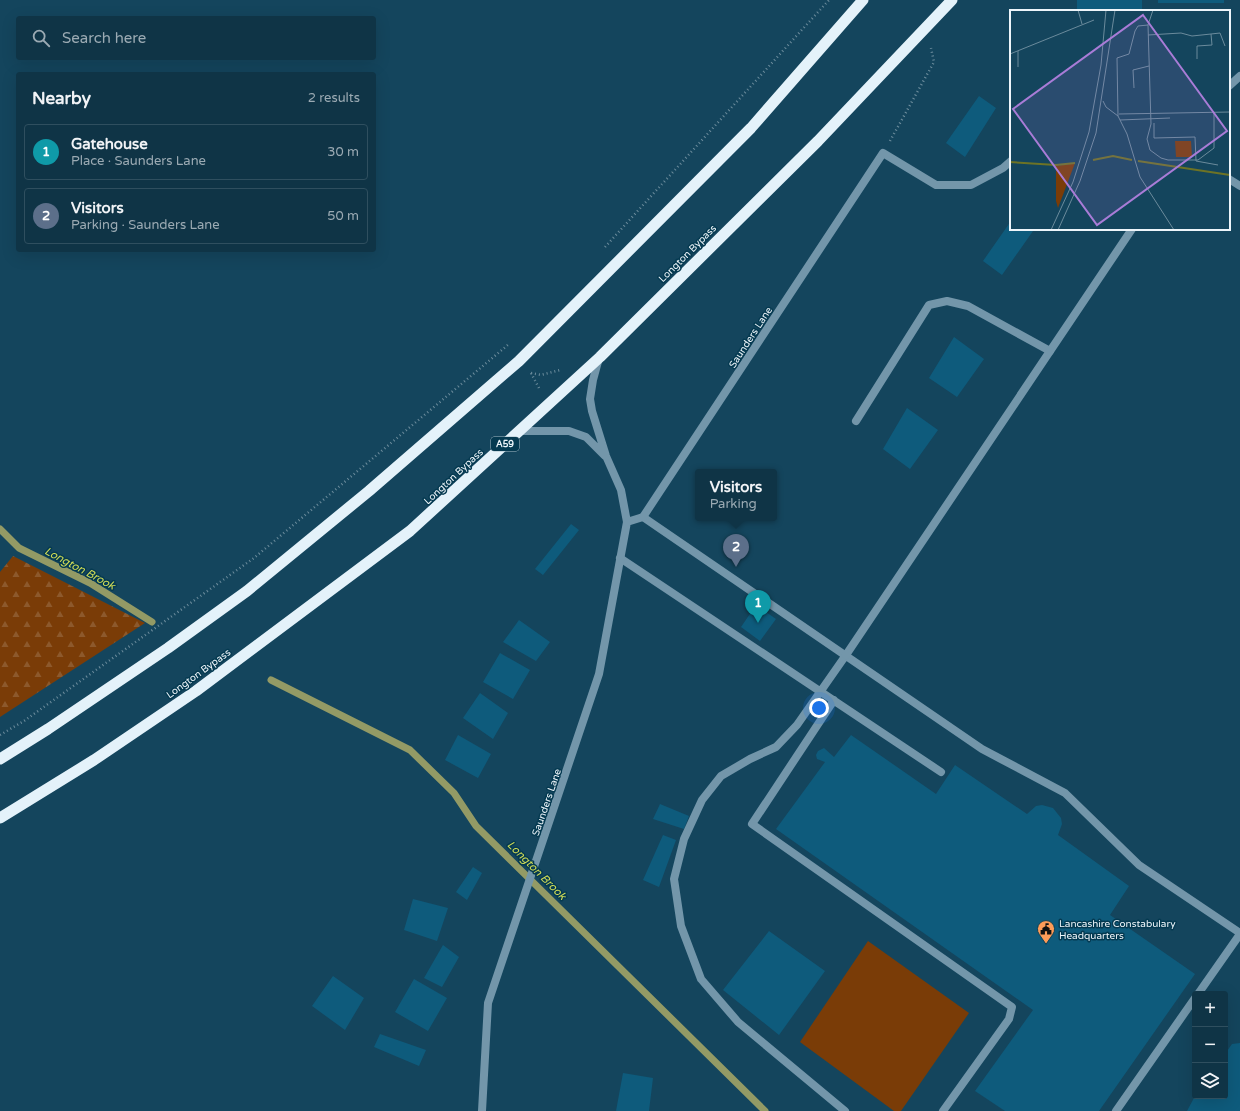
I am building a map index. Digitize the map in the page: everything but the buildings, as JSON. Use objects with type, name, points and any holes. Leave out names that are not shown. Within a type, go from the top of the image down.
[{"type":"highway","points":[[0,759],[48,729],[168,648],[247,590],[369,491],[519,361],[751,128],[863,0]]},
{"type":"highway","name":"Longton Bypass","points":[[0,818],[94,760],[196,691],[410,531],[600,357],[818,141],[952,0]]},
{"type":"street","points":[[1230,85],[1240,76]]},
{"type":"street","points":[[883,154],[936,185],[971,185],[1003,168],[1010,162]]},
{"type":"street","name":"Saunders Lane","points":[[643,517],[883,154]]},
{"type":"street","points":[[1230,179],[1240,186]]},
{"type":"street","points":[[846,1111],[738,1022],[701,979],[681,926],[674,879],[684,838],[702,800],[721,776],[750,759],[776,747],[797,725],[846,655],[1131,230]]},
{"type":"street","points":[[856,421],[929,305],[947,301],[968,306],[1050,351]]},
{"type":"street","name":"Saunders Lane","points":[[482,1111],[488,1003],[599,674],[627,522],[621,490],[606,456],[592,411],[590,399],[593,380],[600,357]]},
{"type":"street","name":"Saunders Lane","points":[[519,431],[569,431],[586,437],[606,456]]},
{"type":"street","points":[[627,522],[643,517],[982,749],[1065,793],[1139,865],[1240,933],[1200,991]]},
{"type":"street","points":[[620,558],[941,772]]},
{"type":"street","points":[[834,700],[752,824],[1012,1007],[1009,1019],[943,1111]]},
{"type":"street","points":[[1116,1111],[1192,1002]]},
{"type":"path","points":[[600,253],[829,0]]},
{"type":"path","points":[[883,154],[934,62],[926,28]]},
{"type":"path","points":[[0,735],[24,721],[254,558],[512,342]]},
{"type":"green space","points":[[13,556],[145,623],[0,717],[0,572]]},
{"type":"green space","points":[[868,941],[969,1013],[901,1111],[894,1111],[800,1042]]},
{"type":"waterway","name":"Longton Brook","points":[[0,529],[19,548],[90,583],[152,622]]},
{"type":"waterway","name":"Longton Brook","points":[[271,680],[410,750],[454,793],[476,826],[765,1111]]},
{"type":"place","name":"Visitors","points":[[736,567]]},
{"type":"place","name":"Gatehouse","points":[[758,623]]},
{"type":"place","name":"Lancashire Constabulary Headquarters","points":[[1046,944]]}]
